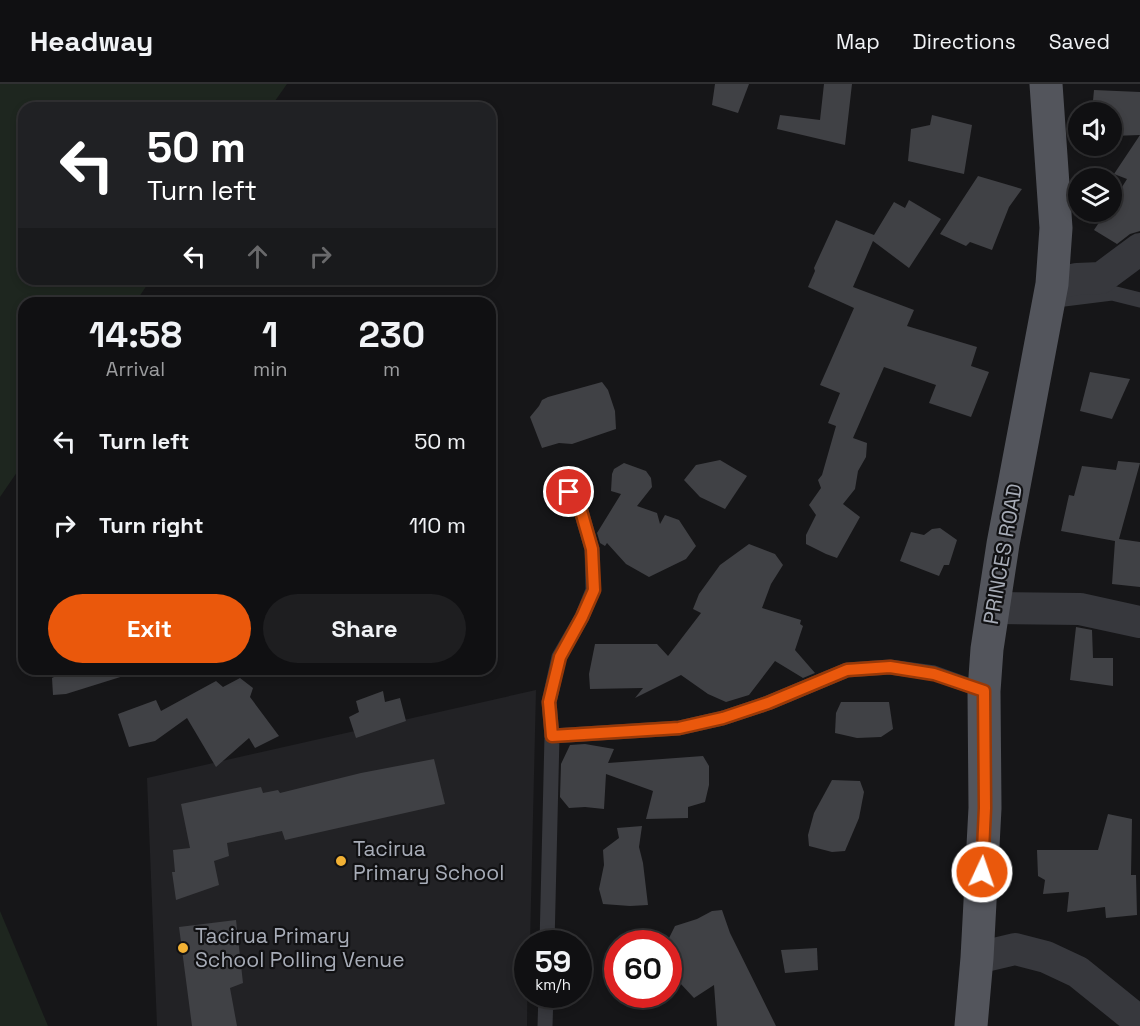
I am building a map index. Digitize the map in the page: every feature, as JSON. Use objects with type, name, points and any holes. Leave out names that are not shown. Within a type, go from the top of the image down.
[{"type":"main road","name":"PRINCES ROAD","points":[[970,1026],[977,958],[985,808],[984,691],[1003,544],[1050,293],[1056,228],[1046,84]]},
{"type":"street","points":[[1050,293],[1077,279],[1101,278],[1140,249]]},
{"type":"street","points":[[993,608],[1080,609],[1140,622]]},
{"type":"street","points":[[977,958],[1015,949],[1046,957],[1078,972],[1140,1022]]},
{"type":"lane","points":[[1050,293],[1112,294],[1140,300]]},
{"type":"lane","points":[[547,930],[552,736],[549,702],[560,657],[594,590],[592,549],[579,504],[559,481]]},
{"type":"lane","points":[[552,736],[679,728],[723,718],[768,703],[847,670],[890,667],[934,674],[984,691]]},
{"type":"lane","points":[[545,1026],[546,1008]]},
{"type":"shaded area","points":[[0,84],[287,84],[274,102],[18,102],[18,285],[147,285],[139,297],[18,297],[18,471],[0,497]]},
{"type":"shaded area","name":"Tacirua Primary School","points":[[536,690],[530,930],[514,930],[514,1008],[527,1008],[527,1026],[157,1026],[147,778]]},
{"type":"shaded area","points":[[0,911],[48,1026],[0,1026]]},
{"type":"building","points":[[715,84],[749,84],[738,113],[712,105]]},
{"type":"building","points":[[824,84],[852,84],[845,145],[777,129],[780,115],[820,120]]},
{"type":"building","points":[[1094,90],[1140,92],[1140,135],[1122,136],[1122,102],[1093,102]]},
{"type":"building","points":[[932,115],[972,125],[964,174],[908,161],[911,129],[930,125]]},
{"type":"building","points":[[1140,135],[1140,231],[1130,234],[1117,244],[1094,230],[1099,222],[1122,222],[1122,187],[1127,179],[1122,177],[1122,168],[1118,168]]},
{"type":"building","points":[[978,176],[1022,189],[1009,207],[992,250],[970,242],[966,246],[940,234]]},
{"type":"building","points":[[909,200],[941,219],[909,268],[873,241],[853,287],[914,310],[907,326],[977,347],[971,366],[989,372],[971,417],[929,403],[936,385],[884,367],[853,438],[867,443],[866,457],[858,471],[855,489],[843,504],[860,517],[837,558],[806,544],[806,535],[816,515],[809,505],[821,488],[818,480],[822,475],[836,426],[828,423],[840,393],[820,385],[854,308],[808,287],[836,220],[874,235],[894,202],[905,208]]},
{"type":"building","points":[[1090,372],[1130,379],[1112,419],[1080,411]]},
{"type":"building","points":[[602,382],[608,390],[615,411],[616,429],[572,444],[559,443],[542,448],[530,417],[542,400]]},
{"type":"building","points":[[720,460],[747,476],[725,509],[700,497],[684,480],[696,465]]},
{"type":"building","points":[[1118,461],[1140,463],[1119,539],[1140,542],[1140,587],[1112,584],[1115,541],[1061,531],[1069,495],[1074,496],[1082,466],[1116,470]]},
{"type":"building","points":[[624,463],[646,471],[651,478],[652,487],[637,506],[657,513],[660,524],[665,515],[679,520],[696,546],[686,559],[649,577],[626,564],[607,543],[605,546],[600,543],[597,533],[621,494],[611,491],[612,474],[614,469]]},
{"type":"building","points":[[940,528],[957,540],[949,565],[944,565],[939,576],[900,561],[911,532],[924,535],[932,529]]},
{"type":"building","points":[[749,544],[775,554],[783,565],[771,584],[762,608],[801,620],[800,624],[803,626],[795,650],[815,673],[803,678],[775,661],[749,695],[726,702],[708,694],[681,675],[635,698],[643,688],[590,689],[589,674],[595,644],[657,644],[668,656],[701,613],[693,609],[699,594],[720,565]]},
{"type":"building","points":[[1076,627],[1092,630],[1093,658],[1113,658],[1113,686],[1070,680]]},
{"type":"building","points":[[127,675],[66,694],[53,695],[52,678],[56,676]]},
{"type":"building","points":[[240,678],[253,688],[250,697],[279,736],[255,748],[249,738],[216,767],[187,718],[155,741],[129,747],[118,714],[156,700],[161,711],[216,681],[223,687]]},
{"type":"building","points":[[383,691],[385,702],[400,698],[406,721],[356,738],[349,717],[359,712],[356,701]]},
{"type":"building","points":[[841,702],[889,702],[893,729],[881,737],[857,738],[835,733],[836,713]]},
{"type":"building","points":[[585,744],[614,749],[608,763],[703,756],[709,766],[709,785],[705,802],[688,807],[688,818],[646,819],[653,791],[606,774],[604,809],[569,808],[560,797],[561,764],[570,745]]},
{"type":"building","points":[[434,759],[445,804],[285,840],[282,831],[227,843],[229,856],[214,861],[219,885],[176,900],[172,872],[175,872],[173,850],[190,848],[181,804],[261,787],[263,793],[278,790],[280,793],[361,773]]},
{"type":"building","points":[[832,780],[860,781],[864,792],[859,818],[845,851],[832,852],[809,846],[808,835],[814,813]]},
{"type":"building","points":[[1108,814],[1132,819],[1131,875],[1136,875],[1137,915],[1106,918],[1105,907],[1067,912],[1069,892],[1043,894],[1045,880],[1038,876],[1037,850],[1098,850]]},
{"type":"building","points":[[642,826],[639,847],[648,905],[603,904],[599,889],[604,865],[603,850],[619,838],[617,828]]},
{"type":"building","points":[[722,910],[730,933],[776,1026],[717,1026],[714,985],[694,998],[682,985],[682,930],[673,930],[675,926],[712,911]]},
{"type":"building","points":[[236,920],[243,983],[230,988],[237,1026],[192,1026],[179,927]]},
{"type":"building","points":[[817,948],[818,970],[785,973],[781,950]]},
{"type":"place","name":"Tacirua Primary School","points":[[341,861]]},
{"type":"place","name":"Tacirua Primary School Polling Venue","points":[[183,948]]},
{"type":"route","points":[[569,492],[579,504],[592,549],[594,590],[560,657],[549,702],[552,736],[679,728],[723,718],[768,703],[847,670],[890,667],[934,674],[984,691],[985,808],[982,872]]}]
